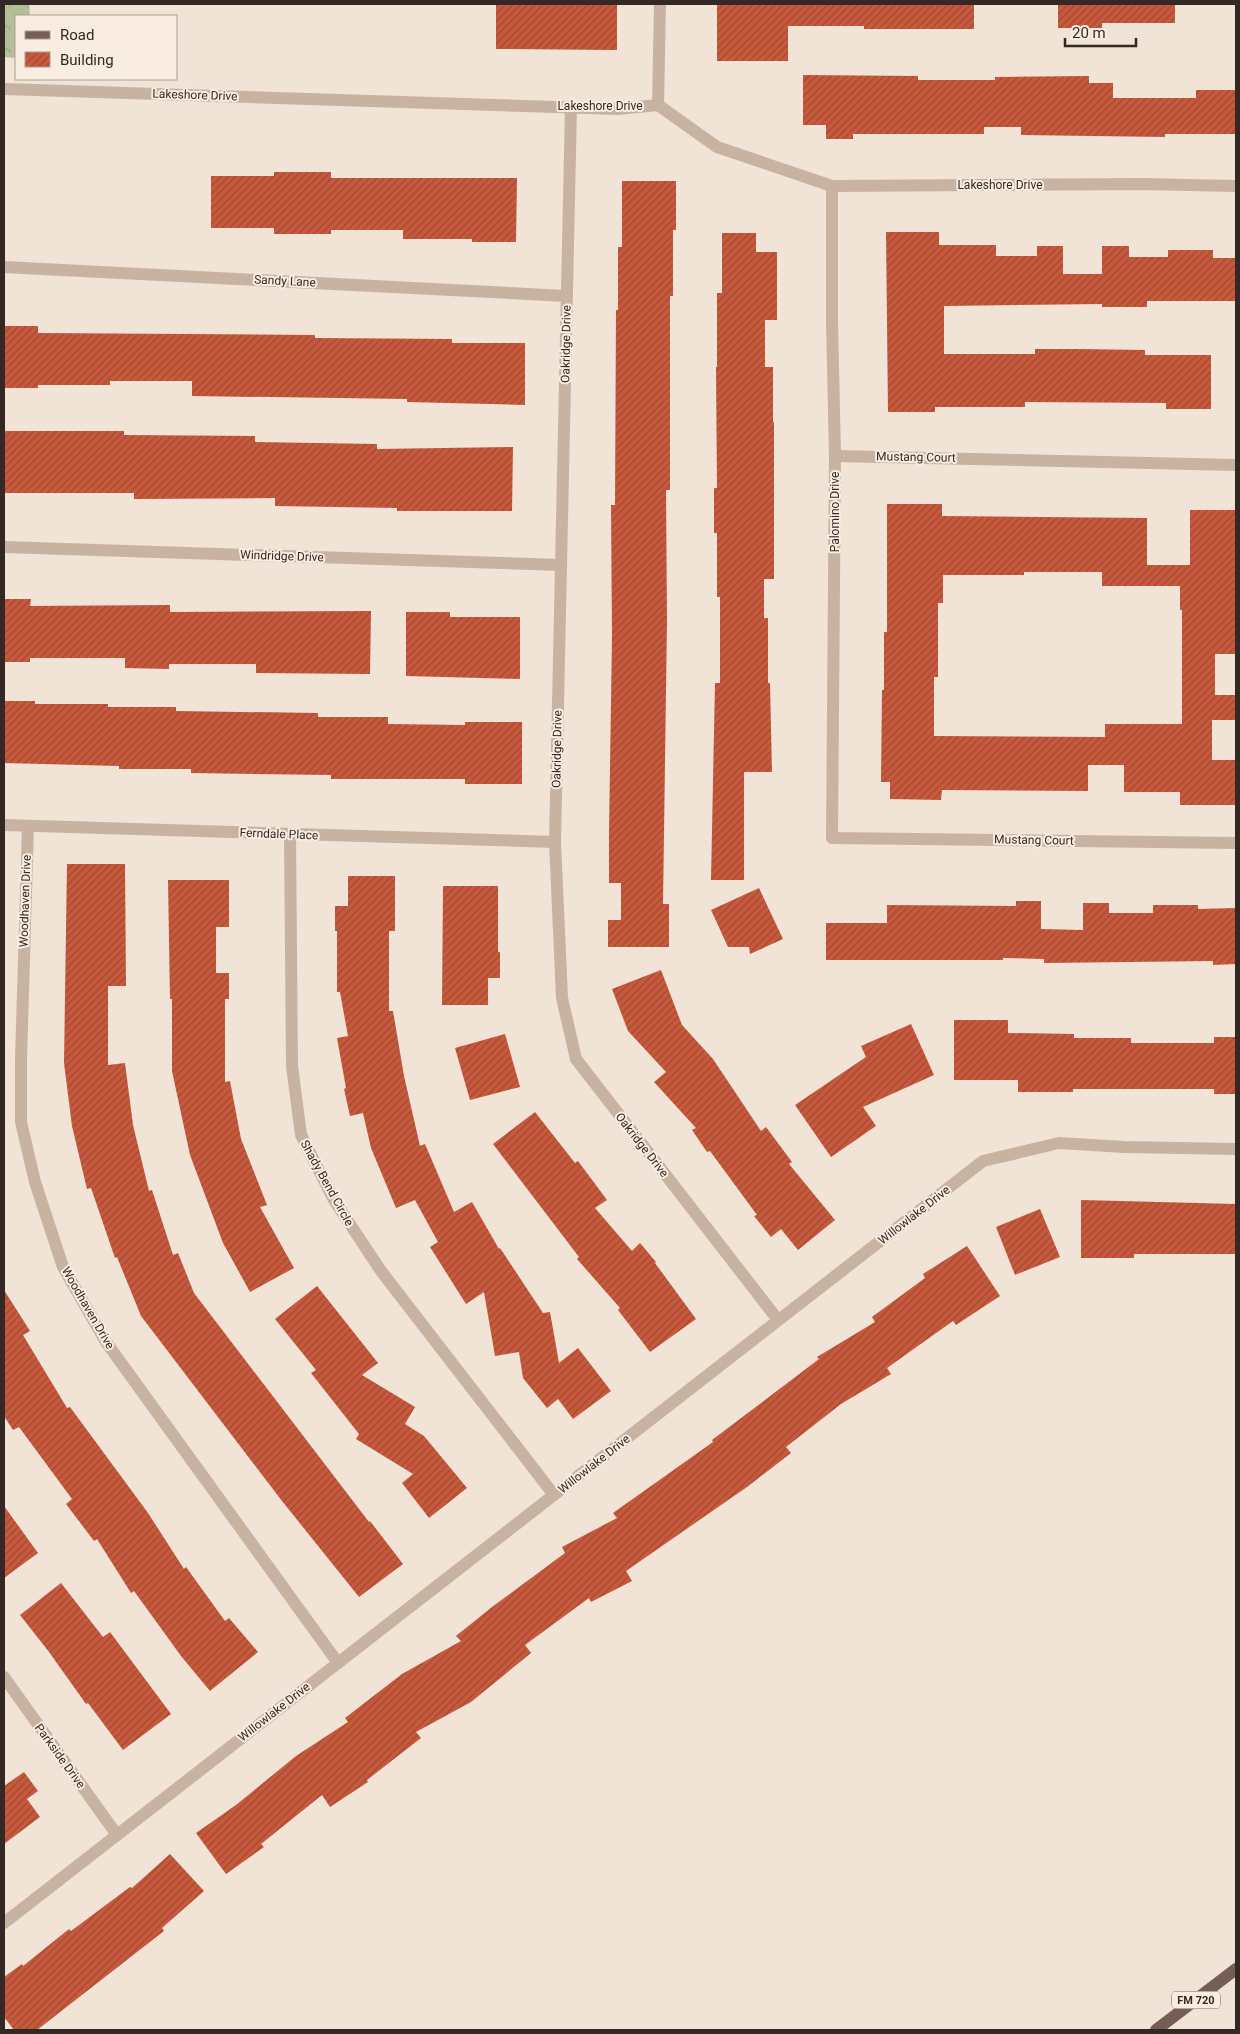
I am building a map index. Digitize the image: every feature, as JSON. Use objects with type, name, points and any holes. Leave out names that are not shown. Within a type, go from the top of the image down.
[{"type":"main road","name":"FM 720","points":[[1156,2030],[1236,1969]]},
{"type":"street","points":[[658,105],[660,4]]},
{"type":"street","name":"Lakeshore Drive","points":[[4,90],[618,109],[658,105],[717,147],[832,186],[1143,184],[1236,186]]},
{"type":"street","name":"Oakridge Drive","points":[[572,107],[555,842],[562,998],[576,1058],[778,1320]]},
{"type":"street","name":"Palomino Drive","points":[[832,186],[835,456],[832,838]]},
{"type":"street","name":"Sandy Lane","points":[[4,267],[567,296]]},
{"type":"street","name":"Mustang Court","points":[[835,456],[1236,465]]},
{"type":"street","name":"Windridge Drive","points":[[4,547],[561,565]]},
{"type":"street","name":"Ferndale Place","points":[[4,825],[555,842]]},
{"type":"street","name":"Woodhaven Drive","points":[[28,826],[20,1058],[20,1122],[35,1182],[63,1267],[106,1342],[338,1663]]},
{"type":"street","name":"Shady Bend Circle","points":[[290,834],[292,1066],[301,1136],[334,1200],[380,1271],[554,1495]]},
{"type":"street","name":"Mustang Court","points":[[832,838],[1236,843]]},
{"type":"street","name":"Willowlake Drive","points":[[4,1923],[983,1161],[1059,1143],[1124,1147],[1236,1149]]},
{"type":"street","name":"Parkside Drive","points":[[4,1677],[116,1835]]},
{"type":"green space","points":[[4,4],[29,4],[30,15],[15,15],[15,58],[4,57]]},
{"type":"building","points":[[496,4],[617,4],[617,50],[496,49]]},
{"type":"building","points":[[717,4],[974,4],[974,29],[864,29],[864,26],[788,26],[788,61],[717,61]]},
{"type":"building","points":[[1058,4],[1175,4],[1175,23],[1102,23],[1102,28],[1058,28]]},
{"type":"building","points":[[803,75],[918,76],[918,80],[995,80],[995,77],[1089,76],[1089,83],[1113,83],[1113,98],[1196,98],[1196,90],[1236,90],[1236,134],[1165,134],[1165,137],[1021,135],[1021,127],[984,127],[984,134],[853,134],[853,139],[826,139],[826,125],[803,125]]},
{"type":"building","points":[[274,172],[331,172],[331,178],[517,178],[516,242],[472,242],[472,239],[403,239],[403,230],[331,230],[331,234],[274,234],[274,228],[211,228],[211,176],[274,176]]},
{"type":"building","points":[[622,181],[676,181],[676,230],[673,230],[673,296],[670,296],[670,490],[666,490],[667,620],[663,904],[669,904],[669,947],[608,947],[608,920],[621,920],[621,883],[609,883],[609,833],[612,636],[611,505],[615,505],[616,310],[618,310],[618,247],[622,247]]},
{"type":"building","points":[[886,232],[939,232],[939,245],[996,245],[996,256],[1037,256],[1037,246],[1063,246],[1063,274],[1102,274],[1102,246],[1129,246],[1129,257],[1168,257],[1168,250],[1213,250],[1213,258],[1236,258],[1236,301],[1147,301],[1147,307],[1102,307],[1102,304],[944,306],[944,354],[1035,354],[1035,349],[1077,349],[1145,350],[1145,355],[1211,355],[1211,409],[1166,409],[1166,403],[1025,402],[1025,407],[935,407],[935,412],[888,412]]},
{"type":"building","points":[[722,233],[756,233],[756,252],[777,252],[777,320],[765,320],[765,367],[773,367],[774,422],[774,579],[764,579],[764,618],[768,618],[768,683],[770,683],[772,772],[744,772],[744,880],[711,880],[715,683],[720,683],[720,597],[717,597],[717,533],[714,533],[714,488],[717,488],[717,293],[722,293]]},
{"type":"building","points":[[4,326],[38,326],[38,333],[315,335],[315,338],[452,339],[452,343],[525,343],[525,405],[407,402],[407,399],[192,396],[192,381],[110,381],[110,385],[38,385],[38,388],[4,388]]},
{"type":"building","points":[[4,431],[124,431],[124,435],[255,436],[255,442],[377,444],[377,449],[513,447],[512,511],[397,511],[397,508],[275,506],[275,498],[134,499],[134,493],[4,493]]},
{"type":"building","points":[[887,504],[942,504],[942,516],[1147,518],[1147,565],[1190,565],[1190,510],[1236,510],[1236,654],[1215,654],[1215,695],[1236,695],[1236,720],[1212,720],[1212,760],[1236,760],[1236,805],[1180,805],[1180,792],[1124,792],[1124,765],[1088,765],[1088,791],[942,790],[941,800],[890,799],[890,782],[881,782],[884,632],[887,632]],"holes":[[[1024,572],[1102,572],[1102,586],[1180,586],[1180,610],[1182,610],[1182,724],[1105,724],[1105,737],[934,736],[934,677],[938,677],[938,603],[943,603],[943,575],[1024,575]]]},
{"type":"building","points":[[4,599],[31,599],[30,606],[170,605],[170,612],[371,611],[370,674],[256,673],[256,664],[169,664],[169,669],[125,668],[125,658],[30,658],[30,662],[4,662]]},
{"type":"building","points":[[406,612],[450,612],[450,617],[520,617],[520,679],[406,676]]},
{"type":"building","points":[[4,701],[35,701],[35,704],[108,704],[108,707],[176,707],[176,711],[318,713],[318,717],[388,717],[388,724],[465,725],[465,722],[522,722],[522,784],[465,784],[465,779],[331,779],[331,775],[191,773],[191,769],[119,769],[119,766],[4,763]]},
{"type":"building","points":[[67,864],[125,864],[126,986],[108,986],[108,1065],[125,1063],[133,1125],[149,1191],[152,1190],[173,1255],[178,1253],[194,1293],[403,1564],[359,1597],[282,1501],[141,1316],[117,1257],[115,1258],[91,1188],[87,1189],[72,1126],[64,1063]]},
{"type":"building","points":[[348,876],[395,876],[395,931],[389,931],[389,1011],[393,1011],[404,1076],[420,1146],[425,1144],[454,1212],[472,1202],[499,1249],[543,1313],[550,1312],[559,1363],[578,1348],[611,1391],[573,1419],[558,1399],[547,1408],[523,1378],[519,1352],[495,1356],[484,1292],[466,1304],[430,1247],[438,1242],[415,1200],[396,1208],[371,1148],[363,1113],[350,1116],[337,1038],[348,1036],[340,992],[337,992],[337,931],[335,931],[335,906],[348,906]]},
{"type":"building","points":[[168,880],[229,880],[229,927],[216,927],[216,973],[229,973],[229,999],[225,999],[225,1082],[230,1081],[241,1139],[267,1205],[260,1207],[294,1268],[250,1292],[223,1243],[190,1155],[172,1071],[172,999],[170,999]]},
{"type":"building","points":[[443,886],[498,886],[500,978],[488,978],[488,1005],[442,1005]]},
{"type":"building","points":[[759,888],[783,939],[750,954],[749,947],[728,947],[711,910]]},
{"type":"building","points":[[1016,901],[1041,901],[1041,929],[1083,930],[1083,903],[1109,903],[1109,913],[1153,913],[1153,905],[1198,905],[1198,909],[1236,908],[1236,964],[1213,965],[1213,961],[1044,963],[1044,959],[1003,958],[1003,960],[826,960],[826,923],[887,923],[887,905],[1016,906]]},
{"type":"building","points":[[661,970],[682,1025],[713,1059],[761,1131],[766,1127],[792,1162],[789,1164],[835,1220],[798,1250],[781,1229],[771,1237],[754,1216],[757,1215],[710,1151],[707,1152],[692,1130],[696,1128],[654,1082],[666,1072],[628,1031],[612,989]]},
{"type":"building","points":[[954,1020],[1008,1020],[1008,1033],[1074,1034],[1074,1038],[1131,1038],[1131,1043],[1214,1043],[1214,1037],[1236,1037],[1236,1094],[1214,1094],[1214,1089],[1073,1089],[1073,1092],[1018,1092],[1018,1080],[954,1080]]},
{"type":"building","points":[[911,1024],[934,1075],[863,1107],[876,1126],[831,1157],[795,1105],[866,1057],[861,1046]]},
{"type":"building","points":[[505,1034],[520,1087],[470,1100],[455,1048]]},
{"type":"building","points":[[535,1112],[575,1163],[578,1161],[607,1200],[595,1208],[632,1251],[640,1243],[656,1262],[696,1319],[650,1352],[618,1310],[620,1308],[577,1259],[579,1257],[493,1144]]},
{"type":"building","points":[[1081,1200],[1236,1204],[1236,1254],[1134,1254],[1134,1258],[1081,1258]]},
{"type":"building","points":[[1040,1209],[1060,1257],[1015,1275],[996,1227]]},
{"type":"building","points":[[967,1246],[1000,1296],[956,1325],[953,1321],[887,1368],[891,1374],[841,1404],[786,1447],[791,1453],[747,1487],[626,1571],[632,1581],[591,1602],[589,1598],[525,1645],[531,1653],[471,1702],[416,1732],[421,1738],[367,1780],[368,1782],[330,1807],[322,1795],[261,1844],[264,1847],[226,1874],[196,1833],[236,1805],[296,1756],[348,1722],[345,1718],[402,1674],[461,1641],[456,1636],[565,1553],[562,1547],[617,1518],[613,1513],[713,1442],[712,1440],[819,1359],[817,1357],[875,1322],[872,1317],[925,1278],[923,1274]]},
{"type":"building","points":[[317,1286],[378,1363],[362,1375],[415,1407],[405,1424],[424,1436],[467,1488],[429,1518],[402,1483],[413,1474],[356,1439],[359,1434],[311,1373],[316,1370],[275,1319]]},
{"type":"building","points":[[4,1290],[30,1331],[23,1335],[67,1408],[70,1407],[148,1513],[184,1569],[186,1567],[225,1621],[229,1618],[258,1652],[210,1691],[181,1656],[134,1591],[131,1593],[97,1539],[94,1541],[66,1504],[72,1499],[19,1427],[13,1430],[4,1416]]},
{"type":"building","points":[[4,1506],[38,1553],[4,1578]]},
{"type":"building","points":[[61,1583],[103,1637],[110,1632],[171,1714],[123,1750],[88,1703],[86,1704],[20,1615]]},
{"type":"building","points":[[24,1772],[38,1791],[27,1799],[40,1817],[4,1844],[4,1786]]},
{"type":"building","points":[[170,1854],[204,1891],[162,1928],[164,1931],[37,2030],[14,2030],[4,2017],[4,1977],[22,1964],[23,1966],[69,1929],[71,1931],[130,1887],[132,1888]]}]
